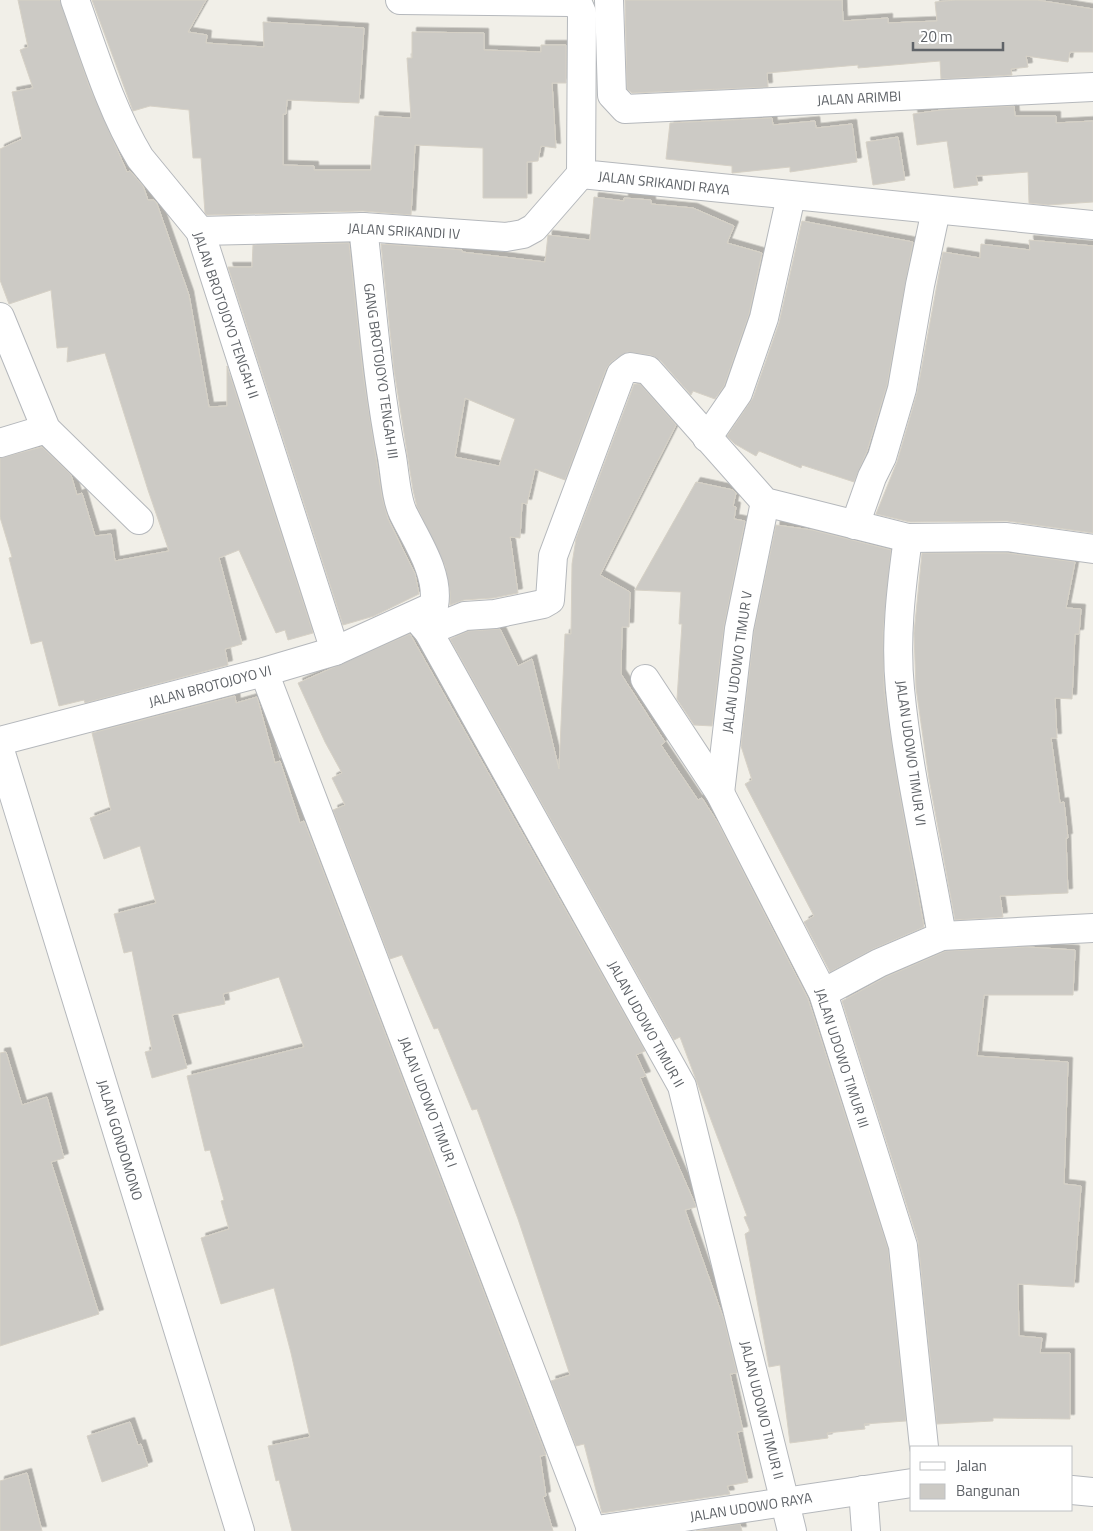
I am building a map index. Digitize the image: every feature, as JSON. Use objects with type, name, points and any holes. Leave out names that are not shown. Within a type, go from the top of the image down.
[{"type":"street","name":"JALAN BROTOJOYO TENGAH II","points":[[75,0],[100,71],[132,146],[200,231],[335,651]]},
{"type":"street","name":"JALAN SRIKANDI RAYA","points":[[400,0],[570,2],[579,6],[582,13],[581,174],[1093,226]]},
{"type":"street","name":"JALAN ARIMBI","points":[[609,0],[612,95],[625,109],[1093,87]]},
{"type":"street","name":"JALAN SRIKANDI IV","points":[[200,231],[363,227],[506,237],[523,234],[534,228],[581,174]]},
{"type":"street","points":[[707,438],[738,393],[766,308],[791,196]]},
{"type":"street","points":[[856,525],[872,477],[882,457],[902,389],[920,285],[936,210]]},
{"type":"street","name":"GANG BROTOJOYO TENGAH III","points":[[363,227],[384,416],[402,512],[411,526],[429,570],[433,587],[434,606],[422,623]]},
{"type":"street","points":[[0,317],[46,429],[139,520]]},
{"type":"street","points":[[422,623],[464,616],[495,614],[550,600],[553,556],[624,370],[630,367],[648,370],[765,502],[908,538],[1007,537],[1093,550]]},
{"type":"street","points":[[0,443],[46,429]]},
{"type":"street","name":"JALAN UDOWO TIMUR V","points":[[720,792],[739,629],[765,502]]},
{"type":"street","name":"JALAN UDOWO TIMUR VI","points":[[908,538],[899,613],[900,689],[920,816],[942,936]]},
{"type":"street","name":"JALAN BROTOJOYO VI","points":[[0,741],[264,672],[422,623]]},
{"type":"street","name":"JALAN UDOWO TIMUR II","points":[[422,623],[682,1086],[792,1531]]},
{"type":"street","name":"JALAN UDOWO TIMUR I","points":[[264,672],[591,1531]]},
{"type":"street","name":"JALAN UDOWO TIMUR III","points":[[645,679],[720,792],[823,993],[902,1246],[924,1446]]},
{"type":"street","name":"JALAN GONDOMONO","points":[[0,750],[240,1531]]},
{"type":"street","points":[[823,993],[879,963],[942,936],[1093,928]]},
{"type":"street","name":"JALAN UDOWO RAYA","points":[[591,1531],[910,1483]]},
{"type":"street","points":[[863,1490],[866,1531]]},
{"type":"street","points":[[1073,1490],[1093,1492]]},
{"type":"building","points":[[18,0],[60,0],[89,86],[127,172],[130,171],[143,186],[148,200],[154,200],[157,204],[189,295],[209,407],[227,406],[227,366],[313,633],[288,640],[285,630],[276,633],[239,550],[219,558],[242,644],[225,649],[228,665],[85,703],[84,700],[59,706],[42,641],[31,644],[9,558],[12,557],[0,517],[0,458],[42,447],[71,475],[77,495],[82,493],[95,536],[111,534],[115,561],[169,551],[105,353],[67,362],[68,347],[57,348],[51,290],[9,304],[0,280],[0,149],[22,139],[12,92],[33,88],[20,50],[28,47]]},
{"type":"building","points":[[92,0],[206,0],[188,32],[207,35],[206,43],[264,47],[263,22],[364,28],[359,103],[287,100],[286,114],[283,114],[283,165],[314,166],[314,170],[371,170],[375,116],[411,118],[407,58],[412,58],[412,32],[484,33],[484,50],[541,52],[541,45],[566,45],[566,83],[552,83],[556,148],[541,146],[538,161],[527,162],[527,198],[483,198],[483,148],[415,145],[411,215],[363,211],[207,215],[205,213],[201,158],[193,158],[189,110],[150,106],[133,111]]},
{"type":"building","points":[[625,0],[842,0],[843,21],[888,18],[888,23],[937,21],[935,2],[956,0],[1037,0],[1093,9],[1093,52],[1070,52],[1068,62],[1026,56],[1028,67],[1011,69],[1012,75],[941,79],[940,61],[858,68],[858,65],[767,73],[768,87],[632,93],[627,89]]},
{"type":"building","points":[[1014,106],[1015,116],[1056,116],[1056,123],[1093,121],[1093,202],[1048,205],[1029,203],[1028,172],[976,176],[978,185],[954,188],[947,141],[917,145],[913,114],[941,110]]},
{"type":"building","points":[[772,118],[773,125],[815,121],[816,128],[852,124],[857,162],[790,172],[790,167],[732,173],[732,166],[666,159],[670,123]]},
{"type":"building","points":[[898,137],[905,180],[873,185],[866,142]]},
{"type":"building","points":[[594,197],[624,201],[624,198],[651,200],[651,204],[693,208],[734,226],[727,243],[762,253],[749,314],[724,386],[715,399],[693,391],[691,395],[660,360],[651,355],[627,352],[611,362],[606,369],[565,480],[535,469],[527,504],[522,503],[520,538],[510,537],[518,593],[493,598],[464,600],[450,605],[450,592],[445,566],[417,507],[413,490],[394,370],[381,244],[462,250],[462,252],[545,262],[548,235],[590,240]],"holes":[[[465,398],[515,419],[499,466],[455,457]]]},
{"type":"building","points":[[802,221],[913,242],[887,385],[867,451],[854,482],[802,465],[801,468],[759,451],[756,456],[735,444],[727,436],[753,398],[779,323]]},
{"type":"building","points":[[1029,240],[1093,246],[1093,533],[1007,521],[910,522],[876,514],[897,462],[917,393],[943,252],[980,258],[981,244],[1030,250]]},
{"type":"building","points":[[349,243],[363,374],[382,497],[388,519],[415,574],[419,594],[374,616],[343,625],[228,267],[252,267],[253,245]]},
{"type":"building","points":[[634,384],[640,384],[676,425],[600,575],[630,592],[629,627],[622,627],[621,674],[665,742],[661,745],[698,800],[702,798],[718,823],[808,999],[888,1249],[906,1421],[864,1424],[865,1429],[827,1433],[828,1438],[790,1443],[780,1365],[769,1367],[745,1234],[750,1231],[744,1217],[747,1216],[680,1037],[674,1040],[450,639],[469,631],[500,629],[518,666],[532,659],[559,769],[565,634],[571,634],[572,564],[576,539]]},
{"type":"building","points":[[696,482],[733,490],[736,493],[733,506],[736,507],[734,519],[745,521],[724,626],[712,726],[694,725],[677,699],[682,624],[679,624],[681,592],[635,590]]},
{"type":"building","points":[[776,525],[812,530],[891,550],[883,632],[884,690],[898,785],[924,927],[873,949],[830,972],[804,922],[814,916],[745,784],[752,780],[741,746],[754,631]]},
{"type":"building","points":[[922,553],[1006,553],[1075,562],[1066,608],[1081,609],[1079,634],[1075,634],[1072,699],[1055,698],[1057,738],[1051,738],[1060,803],[1064,802],[1068,838],[1066,838],[1068,893],[1000,896],[1003,917],[955,920],[929,779],[916,688],[914,633]]},
{"type":"building","points":[[410,634],[645,1051],[636,1055],[646,1076],[640,1078],[696,1207],[685,1210],[724,1320],[737,1373],[730,1374],[743,1431],[737,1432],[748,1482],[727,1486],[730,1494],[602,1513],[584,1444],[576,1446],[551,1381],[570,1375],[518,1219],[477,1109],[472,1110],[438,1028],[434,1029],[402,955],[390,959],[333,810],[345,805],[332,778],[342,773],[325,742],[298,683]]},
{"type":"building","points":[[235,696],[236,703],[257,697],[275,763],[280,761],[300,823],[304,821],[546,1455],[540,1456],[546,1496],[543,1497],[553,1531],[292,1531],[279,1480],[276,1481],[268,1446],[310,1437],[291,1353],[274,1288],[221,1304],[201,1238],[229,1229],[221,1201],[224,1200],[210,1150],[205,1151],[187,1076],[304,1047],[279,977],[223,994],[225,1004],[172,1015],[187,1068],[152,1078],[145,1052],[152,1050],[132,951],[124,953],[114,914],[156,903],[140,846],[104,859],[90,818],[111,810],[92,733]]},
{"type":"building","points":[[1027,947],[1075,950],[1073,995],[984,995],[977,1056],[1068,1062],[1064,1184],[1081,1186],[1074,1287],[1018,1284],[1019,1336],[1042,1338],[1040,1353],[1070,1353],[1070,1419],[993,1418],[993,1421],[937,1424],[918,1241],[842,1001],[886,977],[946,951]]},
{"type":"building","points":[[6,1052],[22,1105],[47,1097],[64,1158],[51,1162],[99,1314],[0,1346],[0,1053]]},
{"type":"building","points":[[130,1422],[138,1445],[141,1444],[148,1466],[102,1482],[87,1436]]},
{"type":"building","points":[[27,1473],[42,1531],[0,1531],[0,1481]]},
{"type":"building","points":[[740,1524],[742,1531],[696,1531]]}]
